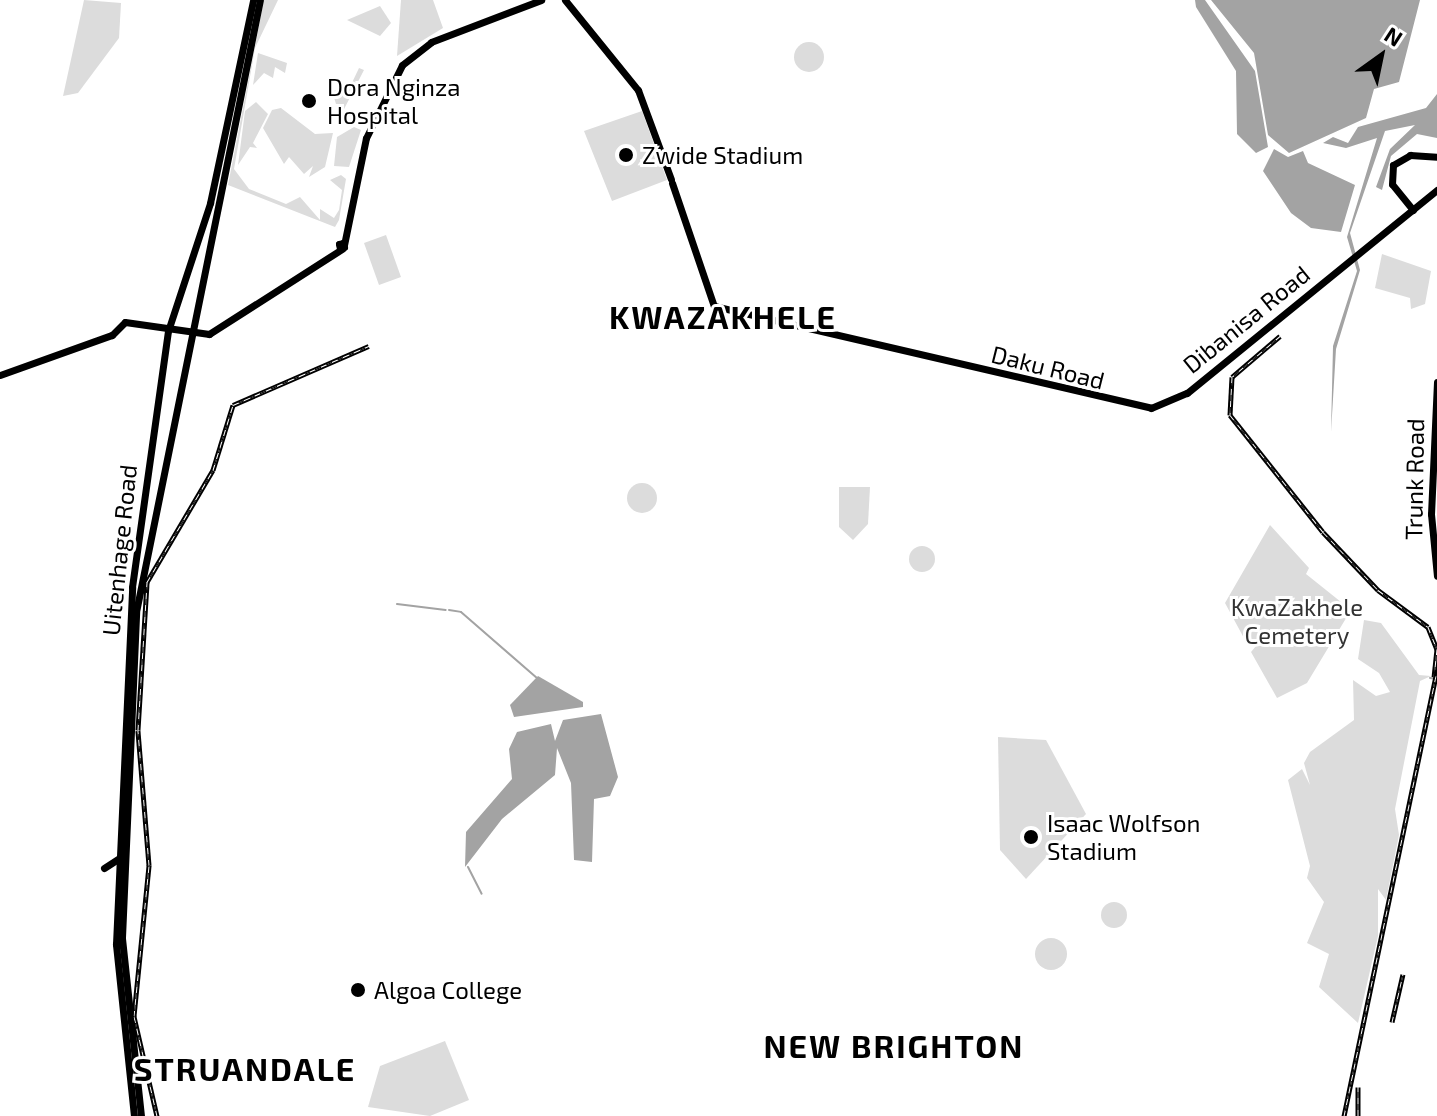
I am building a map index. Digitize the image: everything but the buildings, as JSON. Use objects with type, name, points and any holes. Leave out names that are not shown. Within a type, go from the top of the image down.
[{"type":"main road","name":"Uitenhage Road","points":[[134,1116],[116,944],[131,601],[166,342],[165,329],[210,203],[253,0]]},
{"type":"main road","name":"Uitenhage Road","points":[[141,1116],[122,937],[134,644],[189,345],[197,333],[194,319],[260,0]]},
{"type":"main road","points":[[517,8],[531,0]]},
{"type":"main road","points":[[0,378],[10,371],[112,335],[125,322],[144,328],[197,333],[328,260],[342,246],[366,138],[402,65],[431,42],[541,0]]},
{"type":"main road","name":"Daku Road","points":[[566,0],[641,88],[716,308],[923,354],[1128,407],[1165,405]]},
{"type":"main road","points":[[1419,205],[1404,199],[1390,180],[1395,162],[1437,157]]},
{"type":"main road","name":"Dibanisa Road","points":[[1165,405],[1437,192]]},
{"type":"main road","points":[[194,319],[197,333]]},
{"type":"main road","name":"Trunk Road","points":[[1437,382],[1432,539],[1437,576]]},
{"type":"main road","points":[[104,868],[119,856]]},
{"type":"green space","points":[[84,0],[121,3],[119,38],[78,93],[63,96]]},
{"type":"green space","points":[[264,0],[278,0],[255,48],[234,169],[249,189],[286,204],[300,197],[320,220],[320,209],[334,218],[339,210],[342,190],[330,180],[341,175],[346,179],[339,220],[335,227],[228,185]]},
{"type":"green space","points":[[401,0],[433,0],[443,28],[397,56]]},
{"type":"green space","points":[[380,6],[391,23],[380,36],[347,20]]},
{"type":"green space","points":[[809,42],[820,46],[824,57],[820,68],[809,72],[798,68],[794,57],[798,46]]},
{"type":"green space","points":[[258,53],[287,63],[285,73],[275,67],[273,78],[264,73],[253,85]]},
{"type":"green space","points":[[359,68],[364,70],[340,117],[332,91],[349,89]]},
{"type":"green space","points":[[256,102],[268,114],[253,143],[257,148],[250,147],[238,165],[245,111]]},
{"type":"green space","points":[[281,108],[315,134],[333,133],[325,167],[309,177],[313,166],[304,174],[289,157],[284,164],[263,128],[272,110]]},
{"type":"green space","name":"Zwide Stadium","points":[[642,111],[667,180],[612,201],[584,131]]},
{"type":"green space","points":[[354,127],[361,130],[349,167],[334,166],[337,137]]},
{"type":"green space","points":[[386,235],[401,277],[379,285],[364,243]]},
{"type":"green space","points":[[1382,254],[1431,271],[1425,304],[1411,309],[1410,298],[1375,288]]},
{"type":"green space","points":[[642,483],[653,487],[657,498],[653,509],[642,513],[631,509],[627,498],[631,487]]},
{"type":"green space","points":[[839,487],[870,487],[868,524],[853,540],[839,527]]},
{"type":"green space","name":"KwaZakhele Cemetery","points":[[1270,525],[1309,568],[1306,574],[1351,610],[1307,683],[1277,698],[1251,652],[1261,640],[1245,640],[1225,603]]},
{"type":"green space","points":[[922,546],[931,550],[935,559],[931,568],[922,572],[913,568],[909,559],[913,550]]},
{"type":"green space","points":[[1364,620],[1381,623],[1419,675],[1431,676],[1420,681],[1395,809],[1399,835],[1386,900],[1378,889],[1378,936],[1358,1023],[1319,987],[1329,954],[1307,943],[1324,902],[1307,878],[1310,866],[1288,780],[1302,769],[1310,785],[1304,763],[1310,752],[1354,720],[1353,680],[1376,696],[1390,692],[1379,673],[1358,659]]},
{"type":"green space","points":[[998,737],[1046,740],[1086,814],[1026,879],[1000,850]]},
{"type":"green space","points":[[1114,902],[1123,906],[1127,915],[1123,924],[1114,928],[1105,924],[1101,915],[1105,906]]},
{"type":"green space","points":[[1051,938],[1062,943],[1067,954],[1062,965],[1051,970],[1040,965],[1035,954],[1040,943]]},
{"type":"green space","points":[[445,1041],[469,1100],[430,1116],[368,1107],[380,1066]]},
{"type":"shaded area","points":[[1195,0],[1205,0],[1255,71],[1268,147],[1256,153],[1237,134],[1236,71],[1196,7]]},
{"type":"shaded area","points":[[1211,0],[1420,0],[1399,82],[1374,89],[1366,118],[1289,153],[1268,135],[1254,53]]},
{"type":"shaded area","points":[[1437,94],[1437,138],[1417,134],[1391,156],[1382,190],[1376,187],[1390,149],[1415,125],[1385,131],[1350,233],[1360,270],[1336,349],[1331,432],[1333,346],[1357,271],[1347,237],[1377,138],[1346,148],[1323,143],[1333,137],[1348,143],[1358,127],[1426,108]]},
{"type":"shaded area","points":[[1274,149],[1288,157],[1303,151],[1308,163],[1355,185],[1341,232],[1311,228],[1291,213],[1263,171]]},
{"type":"shaded area","points":[[538,676],[583,702],[583,707],[514,717],[510,705]]},
{"type":"shaded area","points":[[601,714],[618,777],[610,796],[594,799],[592,862],[574,860],[571,783],[557,748],[555,775],[502,819],[465,867],[466,832],[512,779],[509,749],[517,732],[551,724],[555,741],[563,720]]},
{"type":"waterway","points":[[397,604],[446,610]]},
{"type":"waterway","points":[[449,610],[461,612],[537,678]]},
{"type":"waterway","points":[[1430,678],[1437,679]]},
{"type":"waterway","points":[[468,867],[482,894]]},
{"type":"railway","points":[[1280,336],[1232,377],[1230,415],[1323,532],[1378,590],[1428,627],[1437,649],[1434,677]]},
{"type":"railway","points":[[157,1116],[134,1016],[149,865],[138,730],[147,582],[213,470],[233,405],[369,346]]},
{"type":"railway","points":[[1344,1116],[1437,670]]},
{"type":"railway","points":[[1392,1022],[1403,974]]},
{"type":"railway","points":[[1358,1087],[1358,1116]]},
{"type":"place","name":"Dora Nginza Hospital","points":[[309,101]]},
{"type":"place","name":"Zwide Stadium","points":[[626,155]]},
{"type":"place","name":"Isaac Wolfson Stadium","points":[[1031,837]]},
{"type":"place","name":"Algoa College","points":[[358,990]]},
{"type":"district","name":"KWAZAKHELE","points":[[723,316]]},
{"type":"district","name":"NEW BRIGHTON","points":[[894,1045]]},
{"type":"district","name":"STRUANDALE","points":[[245,1068]]}]
